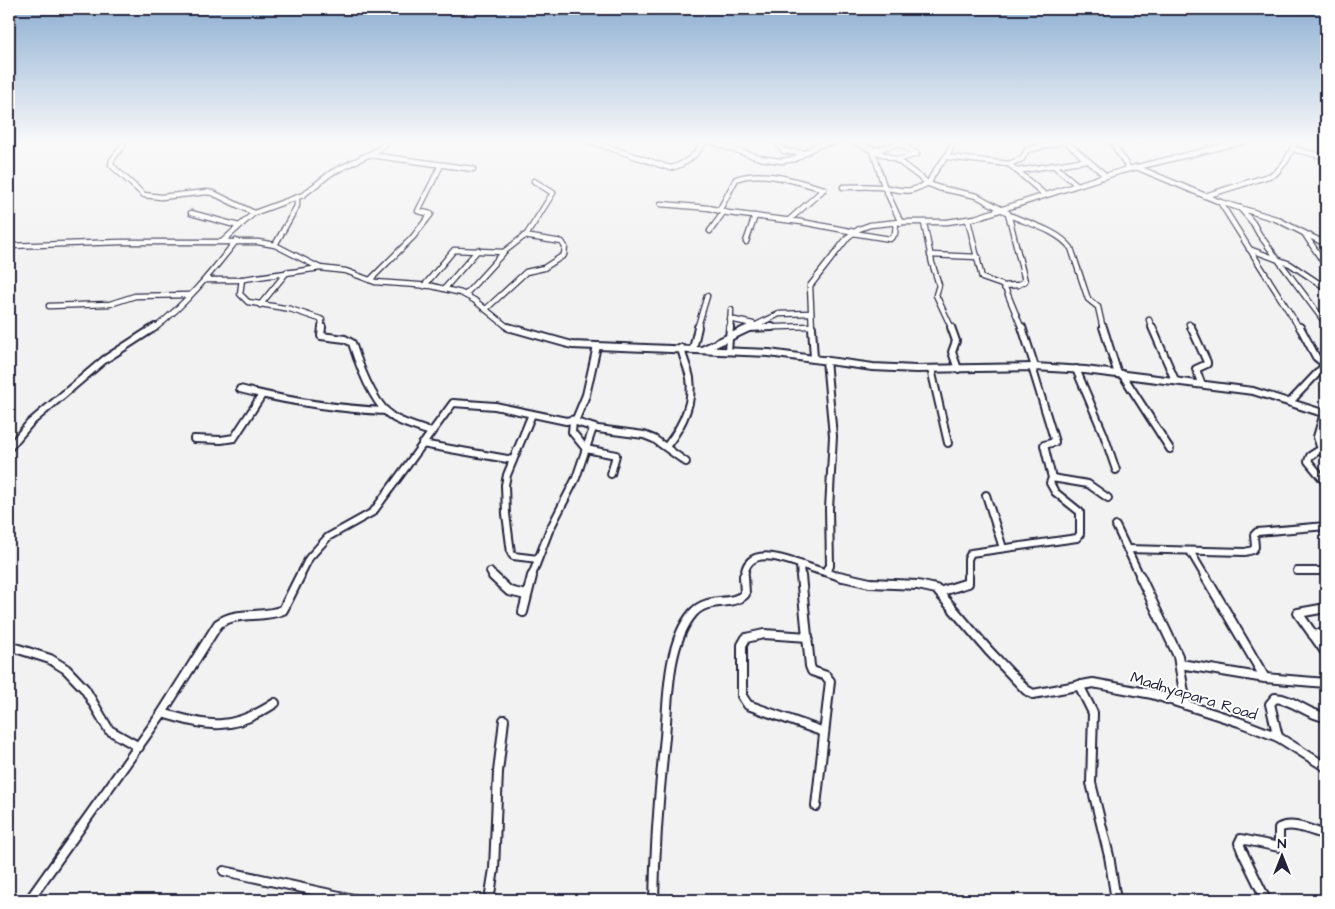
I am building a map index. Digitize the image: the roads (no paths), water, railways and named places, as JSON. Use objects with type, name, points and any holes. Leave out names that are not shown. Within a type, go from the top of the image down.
[{"type":"street","points":[[131,183],[144,195],[161,197],[213,193],[254,213]]},
{"type":"street","points":[[222,241],[254,213],[297,199],[318,183]]},
{"type":"street","points":[[370,280],[413,236],[431,214],[418,211],[432,183]]},
{"type":"street","points":[[465,295],[504,252],[524,236],[553,193],[553,191],[539,183]]},
{"type":"street","points":[[710,231],[734,183]]},
{"type":"street","points":[[789,220],[824,189],[797,183]]},
{"type":"street","points":[[661,204],[789,220],[890,239],[895,234],[899,223],[884,183]]},
{"type":"street","points":[[1031,183],[1045,195]]},
{"type":"street","points":[[1175,183],[1220,202],[1276,219],[1326,244]]},
{"type":"street","points":[[1205,196],[1245,183]]},
{"type":"street","points":[[843,188],[885,188],[899,191],[914,191],[928,184],[937,188],[971,194],[1004,210],[1009,215],[1057,235],[1071,248],[1088,299],[1098,307],[1108,344],[1120,374],[1170,449]]},
{"type":"street","points":[[814,358],[810,286],[826,267],[835,251],[854,233],[874,224],[968,220],[1004,210],[1076,184]]},
{"type":"street","points":[[275,245],[297,206],[297,199]]},
{"type":"street","points":[[1220,202],[1299,326],[1316,357],[1326,365],[1290,402]]},
{"type":"street","points":[[1240,208],[1326,324]]},
{"type":"street","points":[[191,214],[239,226]]},
{"type":"street","points":[[968,220],[983,280],[1003,286],[1018,285],[1025,280],[1024,271],[1013,238],[1009,215]]},
{"type":"street","points":[[746,242],[756,216]]},
{"type":"street","points":[[924,223],[930,255],[939,285],[936,295],[955,335],[956,341],[952,352],[958,368]]},
{"type":"street","points":[[1303,232],[1326,266]]},
{"type":"street","points":[[486,309],[526,272],[544,268],[564,256],[565,247],[562,242],[524,236]]},
{"type":"street","points":[[9,246],[121,242],[236,241],[275,245],[320,268]]},
{"type":"street","points":[[9,448],[30,423],[48,406],[104,360],[165,320],[204,280],[236,241]]},
{"type":"street","points":[[1249,249],[1279,259],[1302,271],[1326,288]]},
{"type":"street","points":[[424,286],[454,250],[504,252]]},
{"type":"street","points":[[445,288],[478,250]]},
{"type":"street","points":[[930,255],[978,257]]},
{"type":"street","points":[[204,280],[242,279],[320,268],[346,271],[370,280],[445,288],[465,295],[513,330],[556,342],[597,346],[728,351],[814,358],[873,367],[930,369],[1033,367],[1076,369],[1202,383],[1254,391],[1325,414],[1317,437],[1321,450],[1310,456],[1308,461],[1326,483]]},
{"type":"street","points":[[260,305],[287,272]]},
{"type":"street","points":[[242,279],[240,294],[243,299],[260,305],[290,310],[320,319],[322,322],[321,336],[345,339],[352,343],[364,379],[386,411],[394,418],[431,432]]},
{"type":"street","points":[[654,900],[656,825],[671,672],[675,650],[689,621],[698,608],[708,604],[742,598],[745,594],[746,567],[750,562],[757,558],[782,557],[817,572],[825,572],[851,580],[928,586],[939,592],[968,583],[968,558],[971,552],[1054,542],[1077,538],[1080,534],[1080,512],[1051,487],[1052,478],[1044,445],[1055,442],[1024,333],[1003,286]]},
{"type":"street","points":[[49,306],[110,304],[135,296],[190,295]]},
{"type":"street","points":[[693,349],[702,308],[707,296]]},
{"type":"street","points":[[728,351],[731,310]]},
{"type":"street","points":[[701,350],[782,312],[811,313]]},
{"type":"street","points":[[730,318],[750,326],[812,326]]},
{"type":"street","points":[[1149,320],[1175,380]]},
{"type":"street","points":[[1189,324],[1207,362],[1207,364],[1196,369],[1202,383]]},
{"type":"street","points":[[597,346],[582,407],[577,418],[573,421],[572,432],[586,449],[616,455],[611,474]]},
{"type":"street","points":[[666,447],[678,432],[691,395],[689,375],[681,348]]},
{"type":"street","points":[[825,572],[830,566],[829,509],[833,436],[826,360]]},
{"type":"street","points":[[930,369],[948,443]]},
{"type":"street","points":[[1076,369],[1104,435],[1116,470]]},
{"type":"street","points":[[240,389],[262,395],[359,410],[386,411]]},
{"type":"street","points":[[194,439],[221,440],[234,438],[262,395]]},
{"type":"street","points":[[32,896],[162,713],[218,624],[225,617],[234,614],[271,614],[283,610],[309,558],[318,546],[328,537],[373,512],[449,406],[454,403],[495,406],[573,421],[593,428],[644,435],[654,439],[686,462]]},
{"type":"street","points":[[532,414],[504,485],[511,553],[513,556],[520,558],[538,559]]},
{"type":"street","points":[[523,612],[538,559],[549,531],[576,478],[593,428]]},
{"type":"street","points":[[422,444],[513,460]]},
{"type":"street","points":[[1052,478],[1088,484],[1108,498]]},
{"type":"street","points":[[986,495],[1003,548]]},
{"type":"street","points":[[1116,526],[1166,630],[1180,664],[1186,705]]},
{"type":"street","points":[[1127,549],[1229,552],[1253,550],[1255,547],[1254,534],[1256,532],[1326,526]]},
{"type":"street","points":[[1190,551],[1265,678]]},
{"type":"street","points":[[800,565],[812,671],[826,676],[830,681],[816,806]]},
{"type":"street","points":[[1297,571],[1326,571]]},
{"type":"street","points":[[490,572],[503,588],[526,596]]},
{"type":"street","name":"Madhyapara Road","points":[[939,592],[973,633],[1026,690],[1034,694],[1041,694],[1079,684],[1093,683],[1152,694],[1278,738],[1326,767]]},
{"type":"street","points":[[1326,608],[1298,613],[1326,653]]},
{"type":"street","points":[[1313,635],[1326,633]]},
{"type":"street","points":[[808,637],[749,636],[745,639],[742,645],[742,696],[748,705],[824,732]]},
{"type":"street","points":[[9,646],[50,659],[66,669],[85,689],[109,730],[138,747]]},
{"type":"street","points":[[1180,664],[1265,678],[1326,683]]},
{"type":"street","points":[[1079,684],[1093,713],[1091,782],[1116,900]]},
{"type":"street","points":[[1278,738],[1270,704],[1276,698],[1288,700],[1313,714],[1326,716]]},
{"type":"street","points":[[162,713],[216,726],[251,718],[262,713],[275,703]]},
{"type":"street","points":[[489,900],[494,869],[497,798],[504,720]]},
{"type":"street","points":[[1266,900],[1242,851],[1239,843],[1241,839],[1248,838],[1279,848],[1281,844],[1278,833],[1279,828],[1288,825],[1326,835]]},
{"type":"street","points":[[224,871],[358,900]]}]
